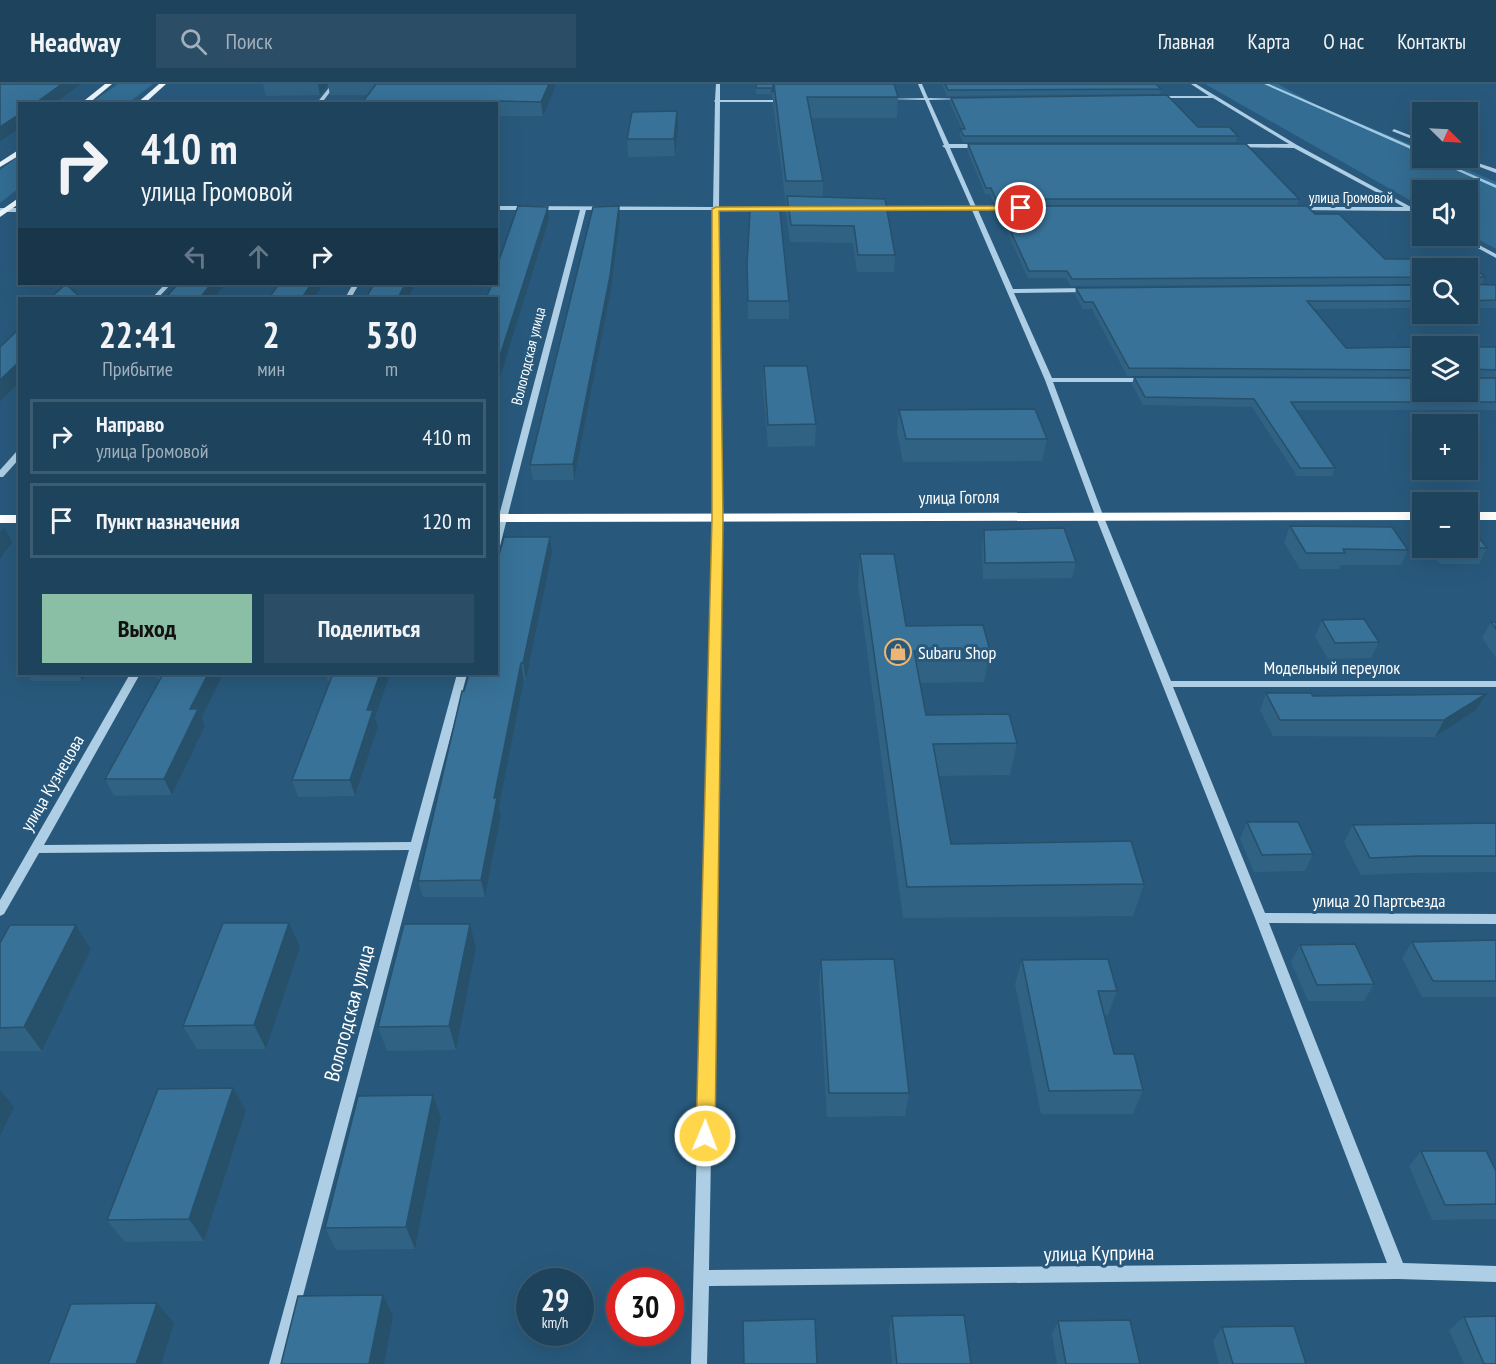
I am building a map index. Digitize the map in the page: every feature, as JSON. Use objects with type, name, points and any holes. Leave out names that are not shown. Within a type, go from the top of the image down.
[{"type":"highway","name":"улица Гоголя","points":[[500,518],[1412,516]]},
{"type":"highway","points":[[1478,516],[1496,516]]},
{"type":"highway","points":[[0,519],[18,519]]},
{"type":"main road","points":[[86,102],[109,84]]},
{"type":"main road","points":[[142,102],[164,84]]},
{"type":"main road","points":[[0,165],[18,152]]},
{"type":"main road","points":[[2,211],[18,200]]},
{"type":"street","points":[[320,102],[334,84]]},
{"type":"street","points":[[699,1364],[718,519],[716,101],[718,84]]},
{"type":"street","points":[[920,84],[945,146],[1012,291],[1049,380],[1099,515],[1261,918],[1398,1271]]},
{"type":"street","points":[[1193,84],[1295,146],[1411,209]]},
{"type":"street","points":[[1145,98],[1214,97]]},
{"type":"street","points":[[879,100],[972,99]]},
{"type":"street","points":[[716,101],[786,101]]},
{"type":"street","points":[[1394,130],[1412,138]]},
{"type":"street","points":[[945,146],[992,146]]},
{"type":"street","points":[[1225,146],[1295,146]]},
{"type":"street","points":[[1478,165],[1496,171]]},
{"type":"street","points":[[498,208],[810,209]]},
{"type":"street","points":[[869,208],[1022,208]]},
{"type":"street","name":"Вологодская улица","points":[[500,518],[583,209]]},
{"type":"street","name":"улица Громовой","points":[[1293,209],[1411,209]]},
{"type":"street","points":[[2,211],[18,210]]},
{"type":"street","points":[[1478,246],[1496,256]]},
{"type":"street","points":[[156,297],[167,285]]},
{"type":"street","points":[[1012,291],[1094,290]]},
{"type":"street","points":[[1049,380],[1154,380]]},
{"type":"street","points":[[0,475],[18,455]]},
{"type":"street","name":"улица Кузнецова","points":[[0,911],[134,675]]},
{"type":"street","name":"Вологодская улица","points":[[277,1364],[462,675]]},
{"type":"street","name":"Модельный переулок","points":[[1168,684],[1496,684]]},
{"type":"street","points":[[36,849],[416,846]]},
{"type":"street","name":"улица 20 Партсъезда","points":[[1261,918],[1496,919]]},
{"type":"street","name":"улица Куприна","points":[[702,1278],[1398,1271],[1496,1274]]},
{"type":"shaded area","points":[[118,84],[153,84],[129,102],[92,102]]},
{"type":"shaded area","points":[[1205,84],[1278,84],[1316,105],[1412,145],[1412,168],[1464,168],[1496,182],[1496,249],[1478,239],[1478,180],[1412,180],[1412,201]]},
{"type":"shaded area","points":[[18,157],[18,189],[0,203],[0,170]]},
{"type":"building","points":[[0,84],[62,84],[37,102],[18,102],[18,115],[0,127]]},
{"type":"building","points":[[376,84],[549,84],[541,102],[362,102]]},
{"type":"building","points":[[756,84],[773,84],[773,92],[772,88],[756,88]]},
{"type":"building","points":[[774,84],[894,84],[898,97],[807,97],[823,181],[786,181]]},
{"type":"building","points":[[945,84],[1156,84],[1161,89],[948,90]]},
{"type":"building","points":[[1167,95],[1198,127],[1229,127],[1238,136],[964,136],[960,129],[965,129],[951,98]]},
{"type":"building","points":[[677,111],[674,139],[627,139],[632,112]]},
{"type":"building","points":[[968,144],[1246,144],[1299,199],[996,199],[991,188],[986,188]]},
{"type":"building","points":[[787,196],[885,199],[895,255],[858,255],[854,226],[791,225]]},
{"type":"building","points":[[518,206],[548,207],[498,362],[498,297],[486,297],[492,285],[498,285],[498,263]]},
{"type":"building","points":[[619,206],[610,276],[573,464],[530,465],[593,207]]},
{"type":"building","points":[[999,206],[1307,206],[1315,214],[1339,214],[1385,259],[1412,259],[1412,277],[1072,279],[1067,271],[1029,271]]},
{"type":"building","points":[[750,211],[780,211],[789,301],[748,301]]},
{"type":"building","points":[[1478,284],[1495,285],[1496,300],[1478,301]]},
{"type":"building","points":[[67,285],[80,297],[51,297]]},
{"type":"building","points":[[177,285],[210,285],[201,297],[166,297]]},
{"type":"building","points":[[278,285],[310,285],[303,297],[270,297]]},
{"type":"building","points":[[373,285],[404,285],[398,297],[367,297]]},
{"type":"building","points":[[1412,285],[1412,301],[1307,301],[1346,348],[1412,347],[1412,370],[1129,368],[1093,302],[1084,302],[1076,288]]},
{"type":"building","points":[[18,330],[18,363],[0,380],[0,347]]},
{"type":"building","points":[[1478,347],[1496,347],[1496,370],[1478,369]]},
{"type":"building","points":[[764,366],[807,366],[816,424],[768,425]]},
{"type":"building","points":[[1134,377],[1412,378],[1412,402],[1291,402],[1335,468],[1300,468],[1254,399],[1145,397]]},
{"type":"building","points":[[1478,378],[1496,378],[1496,402],[1478,402]]},
{"type":"building","points":[[1035,409],[1047,439],[906,439],[899,410]]},
{"type":"building","points":[[1290,526],[1392,527],[1408,550],[1343,549],[1345,553],[1306,553]]},
{"type":"building","points":[[1064,528],[1076,562],[985,563],[984,530]]},
{"type":"building","points":[[1478,536],[1487,548],[1478,548]]},
{"type":"building","points":[[504,537],[550,537],[523,663],[521,663],[494,798],[497,798],[481,880],[418,881],[462,691],[464,691],[469,675],[498,675],[498,559]]},
{"type":"building","points":[[860,554],[894,554],[906,626],[983,625],[990,651],[914,651],[926,715],[1009,714],[1017,743],[933,744],[951,844],[1131,841],[1144,884],[907,887]]},
{"type":"building","points":[[1364,619],[1379,642],[1335,643],[1322,620]]},
{"type":"building","points":[[162,675],[207,675],[190,709],[198,709],[164,779],[105,779]]},
{"type":"building","points":[[380,675],[367,710],[373,710],[350,780],[292,780],[332,676],[326,676]]},
{"type":"building","points":[[1266,693],[1311,693],[1313,696],[1486,694],[1444,720],[1280,720]]},
{"type":"building","points":[[1247,822],[1298,822],[1313,854],[1262,855]]},
{"type":"building","points":[[1496,823],[1496,856],[1370,858],[1353,825]]},
{"type":"building","points":[[223,923],[289,923],[254,1025],[183,1026]]},
{"type":"building","points":[[404,924],[470,924],[449,1026],[378,1027]]},
{"type":"building","points":[[10,925],[76,925],[24,1027],[0,1028],[0,943]]},
{"type":"building","points":[[1496,940],[1496,981],[1433,981],[1412,942]]},
{"type":"building","points":[[1355,944],[1374,984],[1317,985],[1300,945]]},
{"type":"building","points":[[894,959],[909,1093],[829,1093],[821,960]]},
{"type":"building","points":[[1108,959],[1117,991],[1098,991],[1114,1054],[1134,1054],[1143,1090],[1049,1091],[1022,960]]},
{"type":"building","points":[[233,1088],[189,1219],[107,1220],[158,1089]]},
{"type":"building","points":[[433,1095],[406,1227],[325,1228],[358,1096]]},
{"type":"building","points":[[1421,1151],[1486,1151],[1496,1171],[1496,1204],[1445,1205]]},
{"type":"building","points":[[383,1295],[369,1364],[281,1364],[298,1296]]},
{"type":"building","points":[[157,1303],[136,1364],[48,1364],[71,1304]]},
{"type":"building","points":[[964,1315],[971,1364],[897,1364],[892,1316]]},
{"type":"building","points":[[1496,1316],[1496,1364],[1484,1364],[1464,1317]]},
{"type":"building","points":[[815,1319],[817,1364],[744,1364],[743,1321]]},
{"type":"building","points":[[1130,1320],[1140,1364],[1066,1364],[1058,1321]]},
{"type":"building","points":[[1294,1326],[1306,1364],[1233,1364],[1222,1327]]},
{"type":"waterway","points":[[1266,84],[1412,149]]},
{"type":"waterway","points":[[1453,168],[1496,187]]},
{"type":"place","name":"Subaru Shop","points":[[898,652]]},
{"type":"route","points":[[705,1136],[718,519],[716,209],[1021,208]]}]
